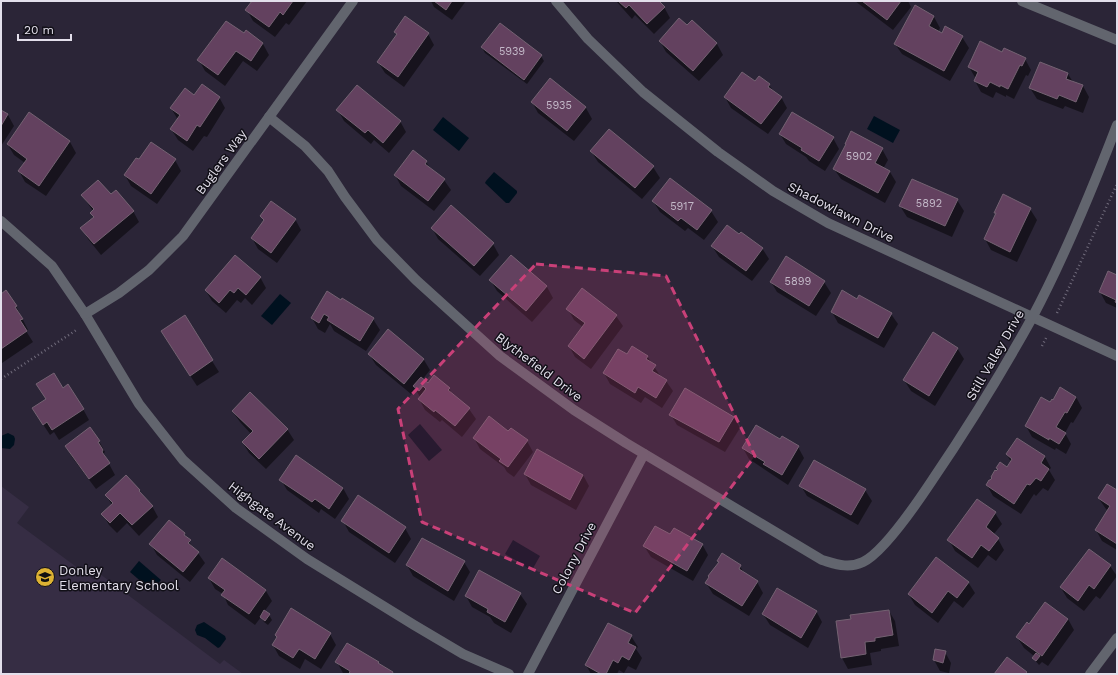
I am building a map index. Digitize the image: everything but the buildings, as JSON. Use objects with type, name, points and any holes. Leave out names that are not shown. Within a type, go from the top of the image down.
[{"type":"street","name":"Buglers Way","points":[[87,318],[150,270],[183,236],[353,1]]},
{"type":"street","name":"Shadowlawn Drive","points":[[556,1],[588,40],[643,92],[718,152],[773,191],[828,223],[1117,356]]},
{"type":"street","points":[[1022,1],[1117,40]]},
{"type":"street","name":"Blythefield Drive","points":[[269,117],[305,146],[328,171],[377,240],[416,280],[500,356],[574,410],[644,454],[822,560],[838,565],[850,566]]},
{"type":"street","name":"Still Valley Drive","points":[[850,566],[862,562],[874,555],[917,502],[989,392],[1032,317],[1060,260],[1088,198],[1117,124]]},
{"type":"street","name":"Highgate Avenue","points":[[1,221],[52,266],[87,318],[136,401],[183,460],[236,508],[307,559],[420,628],[463,654],[509,674]]},
{"type":"street","name":"Colony Drive","points":[[528,674],[644,454]]},
{"type":"street","points":[[1090,674],[1117,638]]},
{"type":"path","points":[[1042,346],[1117,184]]},
{"type":"path","points":[[1,379],[87,318]]},
{"type":"highlighted area","points":[[536,264],[666,276],[755,456],[635,613],[422,522],[398,409]]},
{"type":"shaded area","name":"Donley Elementary School","points":[[1,486],[29,507],[17,523],[94,580],[100,574],[220,664],[224,660],[243,674],[1,674]]},
{"type":"water","points":[[874,116],[900,130],[893,143],[867,129]]},
{"type":"water","points":[[443,117],[469,138],[459,151],[433,130]]},
{"type":"water","points":[[494,172],[517,191],[509,203],[506,203],[485,183]]},
{"type":"water","points":[[280,294],[291,303],[272,325],[261,316]]},
{"type":"water","points":[[420,424],[442,450],[429,461],[408,435]]},
{"type":"water","points":[[8,433],[14,436],[14,445],[10,449],[1,448],[1,436]]},
{"type":"water","points":[[513,540],[540,556],[532,570],[505,554]]},
{"type":"water","points":[[139,561],[161,580],[152,591],[130,572]]},
{"type":"water","points":[[204,622],[225,636],[226,639],[220,647],[218,648],[205,638],[197,635],[195,630],[197,625]]},
{"type":"place","name":"Donley Elementary School","points":[[45,577]]}]
